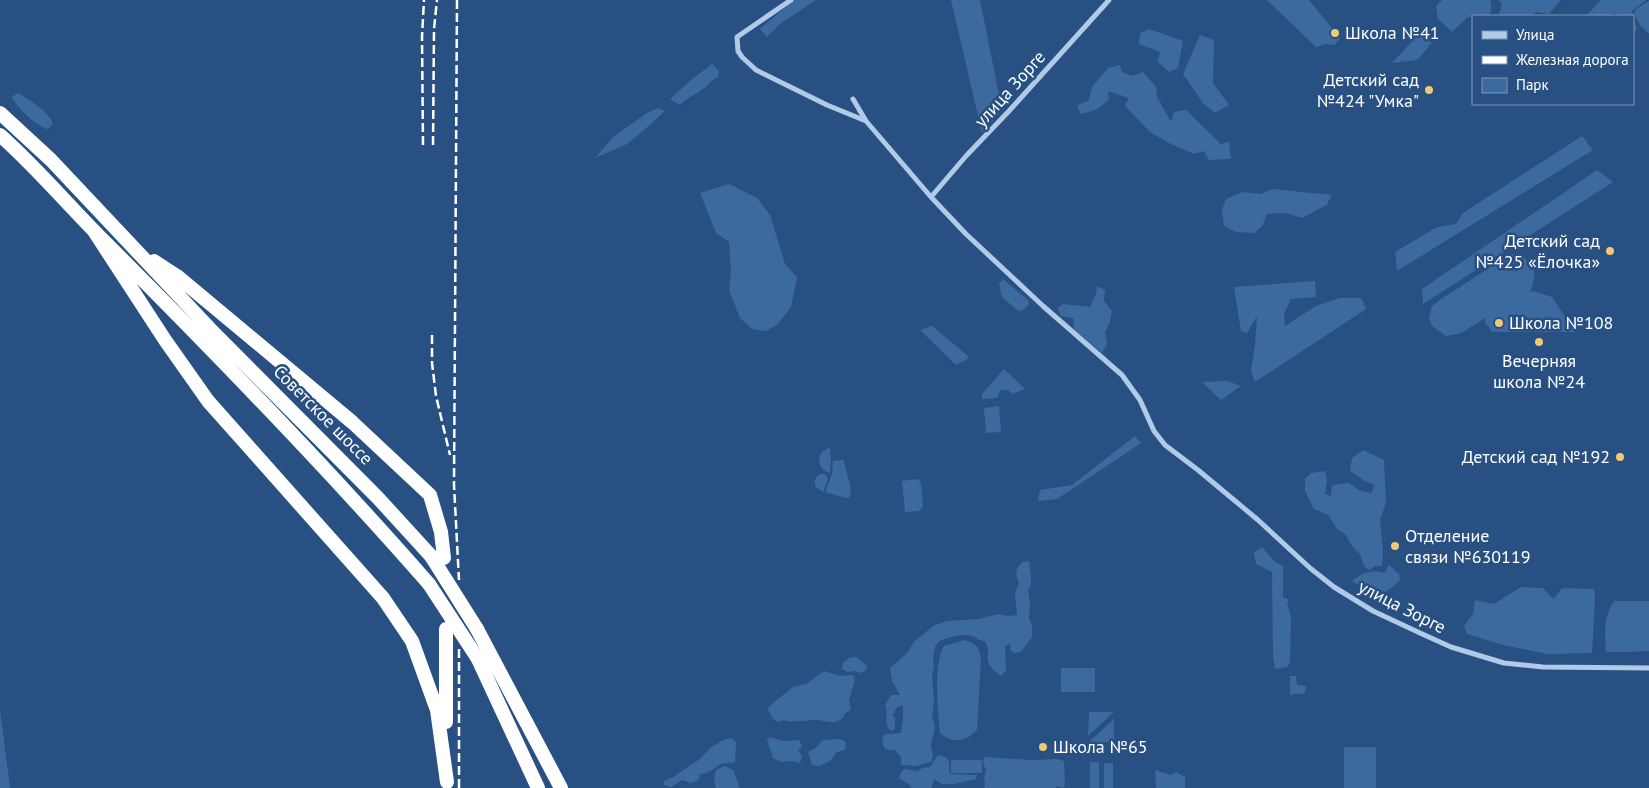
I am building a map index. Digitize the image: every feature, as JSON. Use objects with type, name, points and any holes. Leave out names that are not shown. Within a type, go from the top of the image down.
[{"type":"highway","name":"Советское шоссе","points":[[0,113],[44,153],[212,332],[438,557],[561,788]]},
{"type":"highway","name":"Советское шоссе","points":[[0,135],[32,165],[94,231],[202,339],[364,511],[428,584],[478,659],[538,788]]},
{"type":"highway","points":[[32,165],[44,153]]},
{"type":"highway","points":[[94,231],[165,340],[208,401],[383,598],[412,641],[437,710],[447,782],[446,628]]},
{"type":"highway","points":[[133,246],[177,276],[352,422],[430,496],[441,532],[438,557]]},
{"type":"street","name":"улица Зорге","points":[[931,197],[966,156],[1009,112],[1110,0]]},
{"type":"street","points":[[787,1],[738,37],[738,50],[742,57],[756,70],[827,105],[866,121]]},
{"type":"street","name":"улица Зорге","points":[[853,100],[866,121],[931,197],[966,234],[1043,306],[1122,375],[1140,400],[1154,430],[1165,445],[1258,520],[1310,568],[1334,587],[1373,611],[1420,634],[1451,647],[1504,663],[1543,667],[1649,668]]},
{"type":"green space","points":[[794,0],[816,0],[781,23],[767,37],[760,29]]},
{"type":"green space","points":[[951,0],[980,0],[1002,110],[982,133]]},
{"type":"green space","points":[[1267,0],[1309,0],[1340,38],[1335,45],[1326,44],[1316,47]]},
{"type":"green space","points":[[1442,0],[1490,0],[1491,12],[1490,15],[1472,15],[1472,17],[1468,17],[1452,32],[1438,19],[1436,6]]},
{"type":"green space","points":[[1499,0],[1561,0],[1549,14],[1536,12],[1532,15],[1498,15],[1502,5]]},
{"type":"green space","points":[[1601,0],[1646,0],[1632,11],[1633,15],[1616,15],[1615,13],[1610,15],[1587,15]]},
{"type":"green space","points":[[1649,1],[1648,33],[1640,25],[1634,14],[1636,9]]},
{"type":"green space","points":[[1634,19],[1637,30],[1634,31]]},
{"type":"green space","points":[[1149,29],[1183,41],[1178,68],[1169,72],[1158,62],[1160,52],[1139,44],[1140,33]]},
{"type":"green space","points":[[1420,33],[1432,43],[1417,60],[1392,63]]},
{"type":"green space","points":[[1200,35],[1214,40],[1213,83],[1229,105],[1215,113],[1203,103],[1183,74]]},
{"type":"green space","points":[[712,64],[719,71],[718,77],[705,88],[680,105],[670,99],[691,80]]},
{"type":"green space","points":[[1120,65],[1122,72],[1133,76],[1143,72],[1156,87],[1157,97],[1171,122],[1174,112],[1186,110],[1221,144],[1229,142],[1231,159],[1209,160],[1204,151],[1194,154],[1169,143],[1150,132],[1125,106],[1129,98],[1108,91],[1109,100],[1096,110],[1081,114],[1077,106],[1089,100],[1092,87],[1108,68]]},
{"type":"green space","points":[[18,93],[48,115],[53,124],[48,129],[33,121],[18,106],[12,97]]},
{"type":"green space","points":[[658,108],[665,111],[627,144],[595,158],[613,137],[647,113]]},
{"type":"green space","points":[[1582,136],[1593,150],[1397,271],[1395,252],[1437,227],[1456,224],[1463,213]]},
{"type":"green space","points":[[1597,170],[1613,182],[1423,304],[1422,289]]},
{"type":"green space","points":[[729,184],[757,198],[770,215],[785,264],[797,277],[791,307],[778,324],[766,331],[752,329],[740,318],[729,290],[731,271],[729,242],[716,233],[700,193]]},
{"type":"green space","points":[[1272,189],[1331,195],[1327,205],[1302,218],[1285,213],[1267,214],[1263,225],[1254,233],[1236,232],[1224,226],[1222,210],[1226,199],[1243,192],[1261,194]]},
{"type":"green space","points":[[1511,254],[1519,254],[1534,270],[1534,279],[1530,292],[1533,291],[1552,297],[1575,332],[1492,332],[1485,322],[1485,318],[1461,333],[1446,336],[1432,326],[1429,318],[1432,306]]},
{"type":"green space","points":[[1003,279],[1028,300],[1029,304],[1023,310],[1018,311],[1002,297],[999,284]]},
{"type":"green space","points":[[1315,281],[1316,297],[1291,299],[1284,314],[1285,326],[1316,306],[1340,298],[1361,298],[1366,309],[1255,382],[1251,371],[1257,316],[1247,333],[1241,331],[1234,287]]},
{"type":"green space","points":[[1097,286],[1105,290],[1104,301],[1112,311],[1110,322],[1105,332],[1107,344],[1102,353],[1074,329],[1073,318],[1061,316],[1057,308],[1063,304],[1090,307],[1096,294]]},
{"type":"green space","points":[[932,326],[969,358],[956,365],[920,330]]},
{"type":"green space","points":[[1004,369],[1025,389],[1012,394],[1008,390],[1004,390],[1000,391],[997,398],[982,399],[982,394]]},
{"type":"green space","points":[[1227,381],[1241,386],[1221,400],[1202,382]]},
{"type":"green space","points":[[999,406],[1001,432],[986,433],[984,408]]},
{"type":"green space","points":[[1135,436],[1141,443],[1057,499],[1038,501],[1040,490],[1072,485]]},
{"type":"green space","points":[[830,447],[830,473],[821,467],[819,459],[822,452]]},
{"type":"green space","points":[[1363,450],[1384,460],[1386,503],[1380,520],[1383,551],[1382,566],[1375,566],[1369,570],[1364,566],[1360,554],[1352,546],[1345,534],[1338,530],[1328,515],[1314,509],[1305,491],[1305,479],[1311,473],[1325,471],[1327,481],[1325,494],[1331,496],[1332,485],[1349,483],[1359,490],[1371,493],[1375,485],[1350,471],[1352,458]]},
{"type":"green space","points":[[844,460],[851,493],[850,497],[846,498],[825,492],[832,474],[833,461]]},
{"type":"green space","points":[[820,474],[825,474],[828,479],[823,492],[816,487],[815,483],[816,478]]},
{"type":"green space","points":[[916,479],[921,483],[923,506],[920,511],[905,512],[902,481]]},
{"type":"green space","points":[[1262,547],[1275,562],[1283,566],[1283,597],[1289,600],[1287,603],[1291,617],[1290,663],[1287,667],[1275,669],[1273,657],[1272,572],[1256,564],[1254,552]]},
{"type":"green space","points":[[1029,561],[1031,584],[1028,590],[1030,603],[1029,619],[1032,625],[1032,637],[1021,652],[1014,653],[1010,649],[1011,644],[1005,646],[1006,670],[1001,676],[988,662],[988,651],[985,641],[965,635],[939,641],[935,647],[932,675],[934,701],[932,716],[935,727],[931,745],[933,756],[931,762],[916,766],[901,765],[901,757],[895,750],[885,749],[882,742],[885,734],[901,733],[903,720],[903,705],[897,707],[892,716],[895,717],[895,729],[891,731],[887,726],[885,705],[891,695],[900,695],[892,681],[890,668],[907,653],[914,642],[933,626],[947,621],[979,619],[998,614],[1007,616],[1017,615],[1015,593],[1019,583],[1016,572],[1022,562]]},
{"type":"green space","points":[[1389,565],[1399,574],[1400,580],[1381,595],[1371,593],[1352,581],[1367,572],[1384,573]]},
{"type":"green space","points":[[1521,587],[1543,588],[1554,599],[1562,588],[1594,589],[1592,653],[1548,654],[1503,645],[1467,634],[1464,626],[1473,614],[1475,600],[1494,604]]},
{"type":"green space","points":[[1614,601],[1649,601],[1649,651],[1606,652],[1606,620]]},
{"type":"green space","points":[[964,640],[976,646],[981,658],[977,730],[968,737],[954,740],[940,733],[937,688],[938,664],[944,646]]},
{"type":"green space","points":[[856,657],[867,666],[866,670],[861,673],[848,672],[842,669],[843,663],[849,658]]},
{"type":"green space","points":[[1061,668],[1095,668],[1095,692],[1061,692]]},
{"type":"green space","points":[[824,671],[840,676],[853,675],[855,680],[849,700],[851,710],[845,713],[843,718],[833,722],[784,720],[778,722],[773,719],[767,708],[793,687],[806,684]]},
{"type":"green space","points":[[1290,676],[1296,676],[1297,685],[1306,686],[1305,693],[1290,695]]},
{"type":"green space","points":[[0,710],[10,788],[0,788]]},
{"type":"green space","points":[[1089,712],[1114,712],[1088,736]]},
{"type":"green space","points":[[1114,719],[1114,742],[1089,742]]},
{"type":"green space","points":[[770,737],[783,741],[799,740],[802,747],[798,750],[802,756],[800,763],[791,761],[781,762],[773,758],[767,740]]},
{"type":"green space","points":[[731,738],[736,742],[735,762],[721,764],[707,773],[700,774],[699,780],[691,783],[682,780],[671,787],[664,785],[664,781],[700,759],[710,748],[723,740]]},
{"type":"green space","points":[[840,739],[846,742],[845,750],[837,752],[830,761],[819,766],[812,765],[808,752],[823,740]]},
{"type":"green space","points":[[1344,747],[1376,747],[1376,788],[1344,788]]},
{"type":"green space","points":[[938,755],[946,757],[950,774],[977,775],[976,779],[954,784],[942,784],[934,779],[931,788],[911,788],[910,785],[899,778],[901,772],[905,769],[916,771],[930,767]]},
{"type":"green space","points":[[984,757],[1032,760],[1057,759],[1064,761],[1065,784],[1063,788],[1057,786],[1056,788],[984,788],[986,770],[983,763]]},
{"type":"green space","points":[[951,760],[982,760],[982,773],[951,773]]},
{"type":"green space","points":[[1090,762],[1099,762],[1099,788],[1090,788]]},
{"type":"green space","points":[[1104,763],[1113,763],[1113,788],[1104,788]]},
{"type":"green space","points":[[725,766],[733,770],[740,788],[716,788],[714,779],[716,770]]},
{"type":"green space","points":[[1155,770],[1171,775],[1176,772],[1185,777],[1185,788],[1156,788]]},
{"type":"railway","points":[[423,145],[422,37],[424,0]]},
{"type":"railway","points":[[433,145],[434,29],[437,0]]},
{"type":"railway","points":[[457,0],[454,485],[459,580]]},
{"type":"railway","points":[[432,335],[432,363],[436,396],[450,455]]},
{"type":"railway","points":[[459,649],[459,788]]},
{"type":"place","name":"Школа №41","points":[[1335,33]]},
{"type":"place","name":"Детский сад №424 \"Умка\"","points":[[1429,90]]},
{"type":"place","name":"Детский сад №425 «Ёлочка»","points":[[1610,251]]},
{"type":"place","name":"Школа №108","points":[[1499,323]]},
{"type":"place","name":"Вечерняя школа №24","points":[[1539,342]]},
{"type":"place","name":"Детский сад №192","points":[[1620,457]]},
{"type":"place","name":"Отделение связи №630119","points":[[1395,546]]},
{"type":"place","name":"Школа №65","points":[[1043,747]]}]
